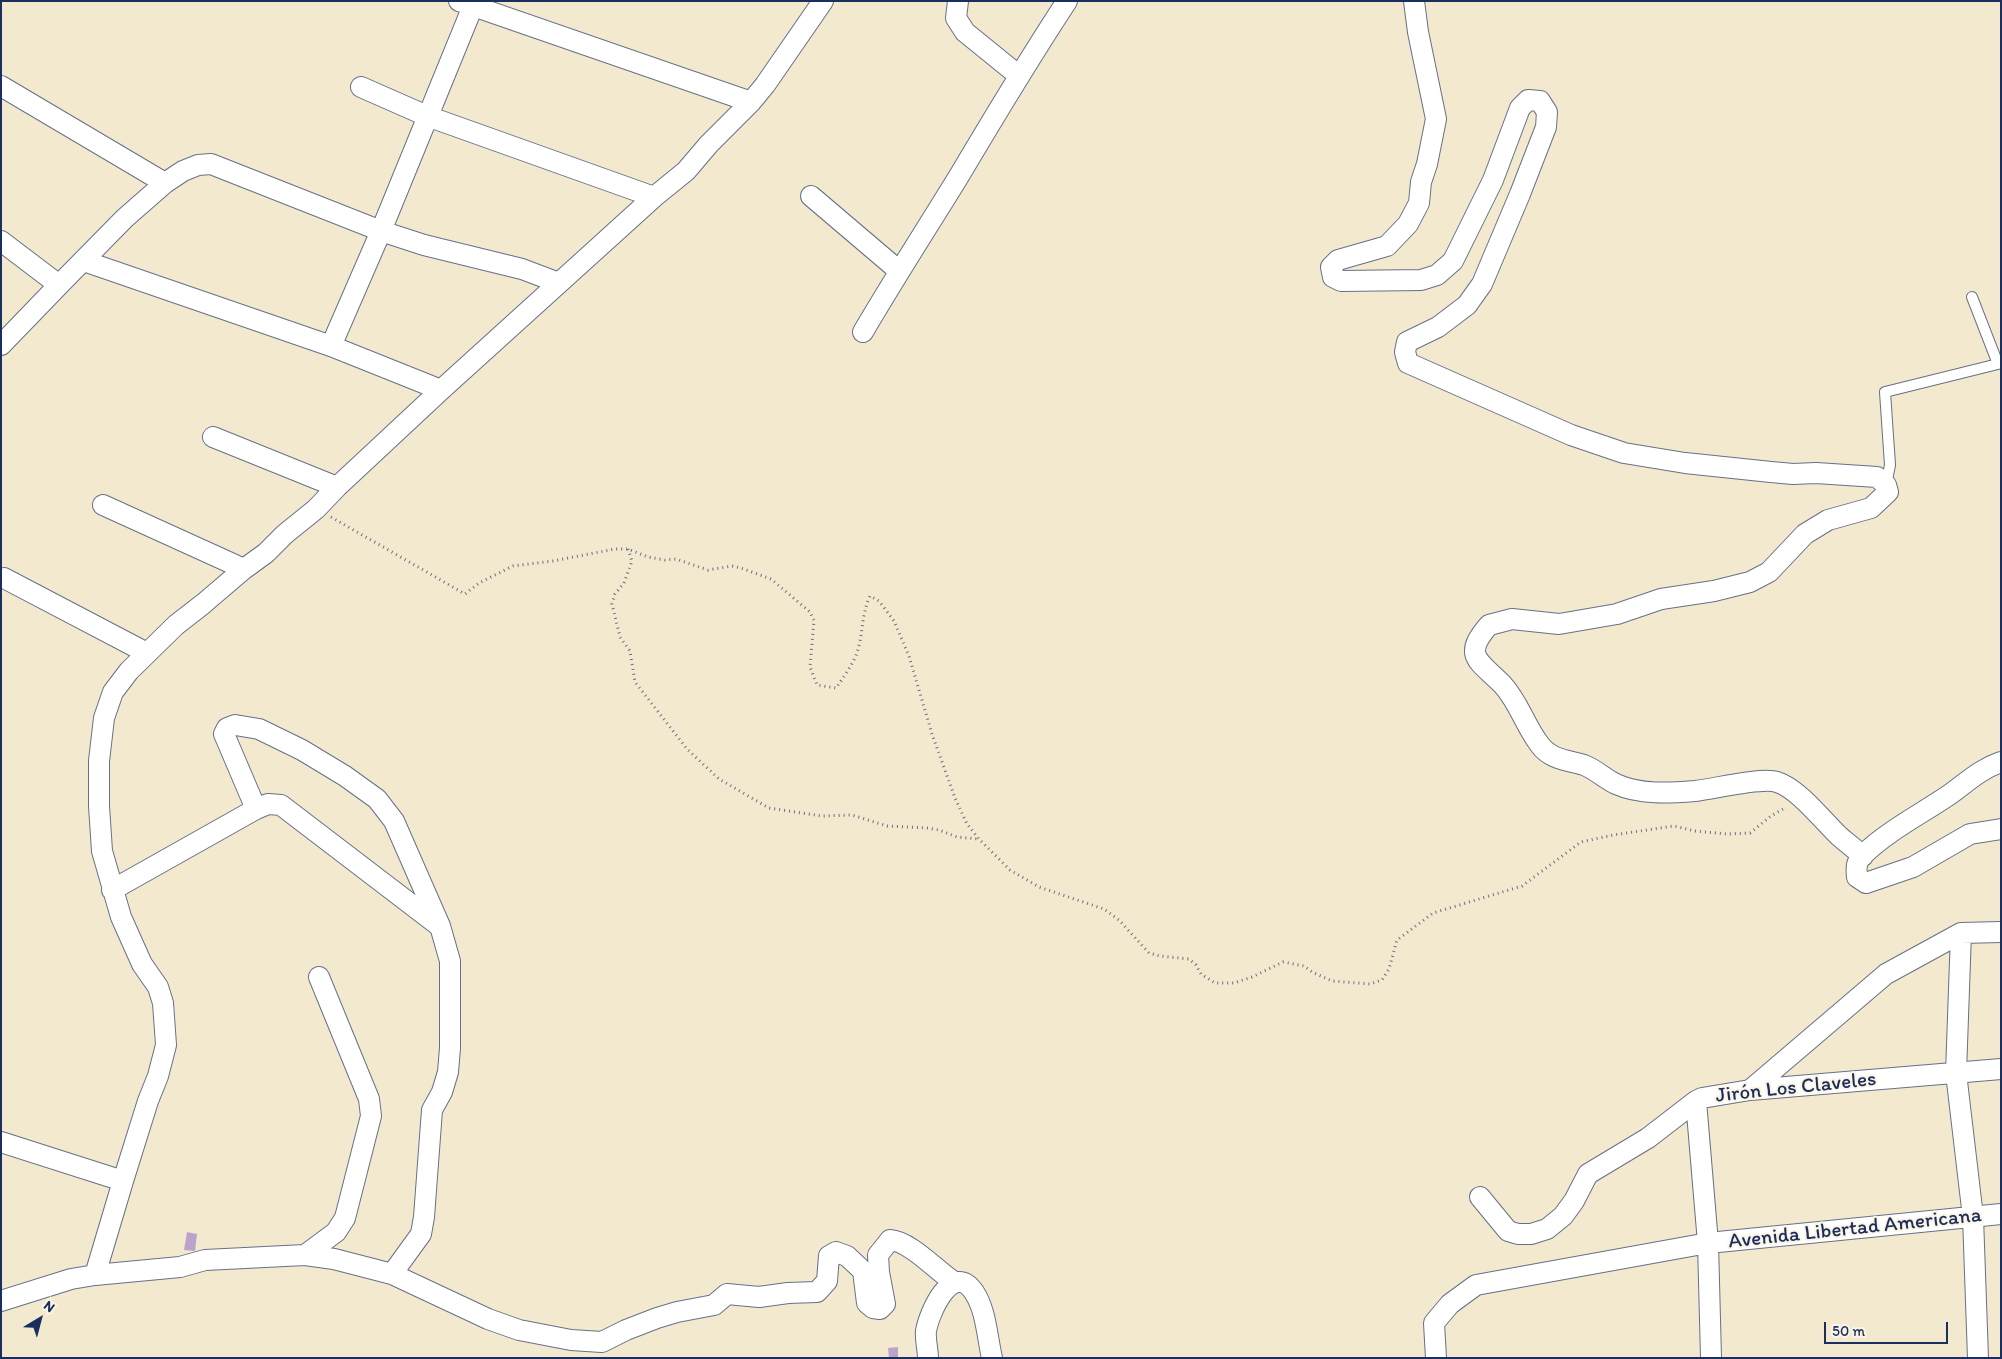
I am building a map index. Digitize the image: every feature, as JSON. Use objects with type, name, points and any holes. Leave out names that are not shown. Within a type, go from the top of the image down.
[{"type":"street","points":[[958,1],[956,18],[965,32],[1018,75]]},
{"type":"street","points":[[863,332],[898,270],[958,177],[1018,75],[1067,1]]},
{"type":"street","points":[[1414,1],[1418,32],[1436,119],[1428,164],[1421,182],[1419,203],[1408,224],[1387,246],[1338,260],[1331,267],[1333,277],[1341,281],[1400,281],[1421,280],[1438,275],[1453,261],[1493,180],[1520,108],[1528,100],[1540,100],[1546,112],[1546,127],[1482,284],[1467,305],[1438,327],[1407,342],[1405,352],[1408,363],[1571,435],[1624,453],[1685,463],[1771,472],[1793,474],[1816,473],[1877,478],[1886,485],[1888,492],[1871,508],[1828,520],[1805,534],[1769,572],[1750,582],[1714,591],[1661,599],[1617,614],[1559,624],[1512,620],[1489,625],[1474,644],[1474,651],[1478,661],[1514,700],[1540,746],[1552,756],[1585,765],[1616,784],[1633,790],[1652,792],[1695,791],[1775,781],[1789,787],[1838,835],[1863,856]]},
{"type":"street","points":[[95,1275],[166,1045],[163,1003],[158,987],[142,964],[121,917],[102,851],[99,761],[104,718],[118,683],[176,624],[266,553],[285,534],[316,509],[441,390],[654,197],[686,171],[765,85],[821,2]]},
{"type":"street","points":[[330,346],[381,231],[427,116],[469,3],[751,102]]},
{"type":"street","points":[[1,86],[165,183]]},
{"type":"street","points":[[361,87],[427,116],[654,197]]},
{"type":"street","points":[[1,345],[125,218],[165,183],[183,171],[198,165],[211,164],[381,231],[424,245],[522,269],[559,283]]},
{"type":"street","points":[[811,196],[898,270]]},
{"type":"street","points":[[1,241],[59,285]]},
{"type":"street","points":[[84,261],[330,346],[441,390]]},
{"type":"street","points":[[213,437],[337,487]]},
{"type":"street","points":[[103,505],[244,569]]},
{"type":"street","points":[[4,578],[147,653]]},
{"type":"street","points":[[256,809],[224,734],[227,728],[235,725],[259,729],[302,750],[345,776],[377,799],[394,821],[440,926],[450,961],[450,1048],[448,1072],[442,1092],[432,1110],[427,1196],[421,1234],[392,1274]]},
{"type":"street","points":[[2001,762],[1982,770],[1950,795],[1899,828],[1863,856],[1856,865],[1856,876],[1866,883],[1913,867],[1970,834],[2001,829]]},
{"type":"street","points":[[112,890],[256,809],[268,804],[281,805],[440,926]]},
{"type":"street","points":[[1750,1090],[1886,974],[1961,933],[2001,932]]},
{"type":"street","points":[[1961,933],[1956,1073],[1973,1217],[1978,1358]]},
{"type":"street","points":[[305,1255],[336,1232],[345,1218],[371,1116],[368,1099],[319,977]]},
{"type":"street","name":"Jirón Los Claveles","points":[[1480,1197],[1508,1231],[1518,1234],[1531,1234],[1547,1229],[1563,1216],[1574,1201],[1588,1174],[1648,1138],[1696,1101],[1750,1090],[2001,1069]]},
{"type":"street","points":[[1696,1101],[1708,1243],[1711,1358]]},
{"type":"street","points":[[1,1142],[123,1181]]},
{"type":"street","name":"Avenida Libertad Americana","points":[[1436,1358],[1434,1323],[1450,1304],[1476,1285],[1708,1243],[2001,1214]]},
{"type":"street","points":[[1,1301],[71,1279],[95,1275],[180,1267],[204,1260],[305,1255],[334,1259],[392,1274],[488,1319],[531,1334],[602,1342],[657,1318],[714,1305],[727,1294],[758,1297],[818,1292],[827,1282],[829,1256],[836,1252],[847,1256],[863,1271],[867,1303],[872,1308],[880,1309],[886,1304],[879,1272],[878,1255],[890,1240],[895,1240],[917,1253],[954,1282]]},
{"type":"street","points":[[928,1358],[926,1332],[943,1290],[954,1282],[964,1282],[972,1290],[981,1305],[992,1358]]},
{"type":"lane","points":[[1886,485],[1890,465],[1885,392],[1998,364],[1972,297]]},
{"type":"path","points":[[316,509],[465,594],[479,583],[513,566],[554,561],[615,549],[628,549],[648,557],[665,560],[676,559],[708,570],[732,566],[741,568],[771,579],[796,598],[810,612],[814,620],[810,667],[817,685],[836,688],[854,660],[861,636],[863,611],[870,596],[879,601],[894,621],[906,648],[932,734],[955,798],[967,824],[979,839],[1010,870],[1039,886],[1104,909],[1120,920],[1149,952],[1160,956],[1189,960],[1196,965],[1201,974],[1215,982],[1234,983],[1252,977],[1283,962],[1304,966],[1312,972],[1332,981],[1370,984],[1382,980],[1389,970],[1397,940],[1433,913],[1522,886],[1581,842],[1674,826],[1719,834],[1750,833],[1783,809],[1805,812],[1812,808]]},
{"type":"path","points":[[628,549],[632,561],[624,583],[615,594],[612,604],[620,636],[630,651],[635,682],[687,749],[720,779],[769,808],[822,816],[852,815],[887,826],[927,828],[939,830],[957,837],[979,839]]},
{"type":"building","points":[[187,1232],[197,1234],[195,1251],[184,1250]]},
{"type":"building","points":[[898,1347],[898,1358],[889,1358],[888,1348]]}]
